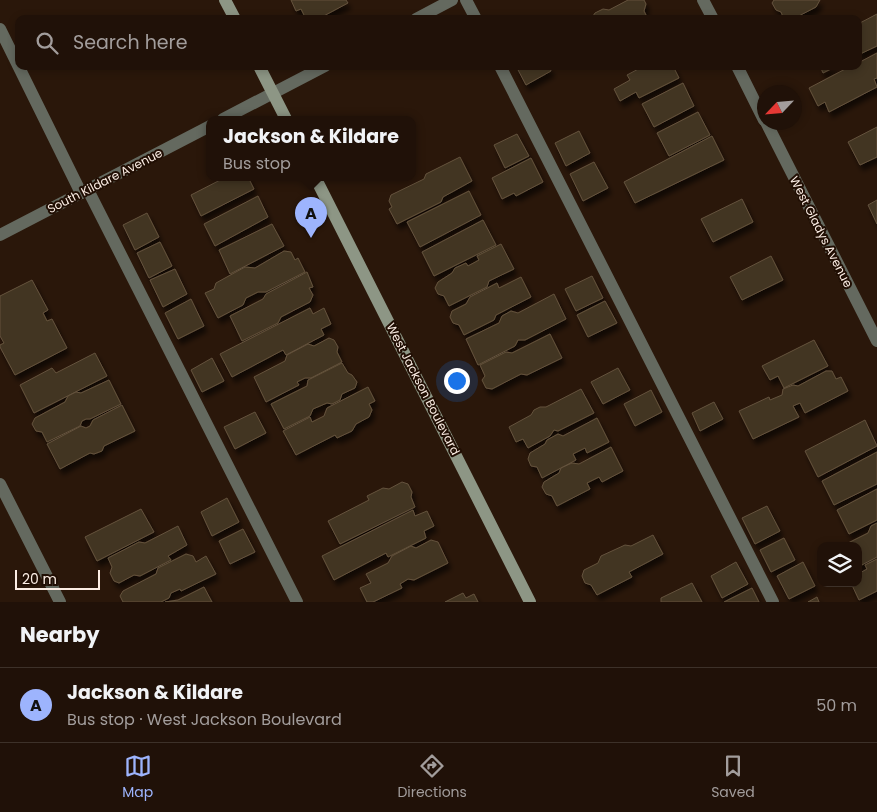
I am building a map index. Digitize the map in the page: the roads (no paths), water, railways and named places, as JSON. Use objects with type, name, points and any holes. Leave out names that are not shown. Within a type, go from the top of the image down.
[{"type":"street","points":[[225,0],[233,15]]},
{"type":"street","points":[[424,15],[452,0]]},
{"type":"street","points":[[466,0],[474,15]]},
{"type":"street","points":[[703,0],[711,15]]},
{"type":"street","points":[[0,29],[15,58]]},
{"type":"street","points":[[21,70],[297,602]]},
{"type":"street","points":[[261,70],[284,116]]},
{"type":"street","points":[[229,116],[317,70]]},
{"type":"street","points":[[502,70],[772,602]]},
{"type":"street","name":"West Gladys Avenue","points":[[739,70],[757,105]]},
{"type":"street","name":"South Kildare Avenue","points":[[0,235],[206,128]]},
{"type":"street","name":"West Gladys Avenue","points":[[770,130],[877,341]]},
{"type":"street","name":"West Jackson Boulevard","points":[[317,181],[530,602]]},
{"type":"street","points":[[0,484],[60,602]]},
{"type":"place","name":"Jackson & Kildare","points":[[311,238]]}]
